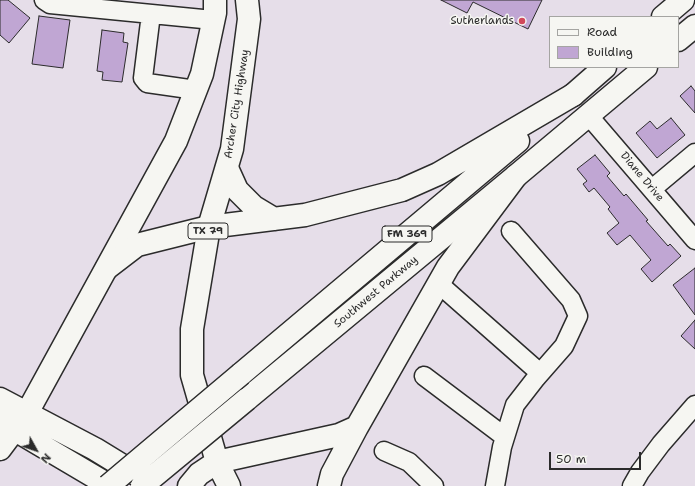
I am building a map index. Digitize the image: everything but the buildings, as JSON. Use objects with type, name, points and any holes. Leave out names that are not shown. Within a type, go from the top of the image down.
[{"type":"main road","name":"Archer City Highway","points":[[229,486],[217,462],[192,375],[192,329],[209,227],[232,149],[244,70],[249,19],[247,0]]},
{"type":"main road","points":[[665,16],[683,0]]},
{"type":"main road","points":[[0,449],[14,421],[107,268],[176,141],[202,74],[214,10]]},
{"type":"main road","points":[[679,39],[695,26]]},
{"type":"main road","name":"FM 369","points":[[109,486],[604,68]]},
{"type":"main road","name":"Southwest Parkway","points":[[142,486],[645,68]]},
{"type":"main road","points":[[107,268],[137,246],[209,227],[305,215],[402,190],[445,170],[573,95]]},
{"type":"main road","points":[[227,168],[237,190],[254,207],[274,219]]},
{"type":"main road","points":[[329,486],[332,474],[357,427],[448,267],[516,176]]},
{"type":"main road","points":[[0,399],[14,421],[109,486]]},
{"type":"main road","points":[[14,421],[95,449],[154,486]]},
{"type":"main road","points":[[189,486],[199,474],[217,462],[339,435],[357,427]]},
{"type":"street","points":[[44,0],[50,4],[151,14],[214,10]]},
{"type":"street","points":[[151,14],[143,78],[147,83],[196,90]]},
{"type":"street","name":"Diane Drive","points":[[588,115],[695,240]]},
{"type":"street","points":[[652,189],[695,153]]},
{"type":"street","points":[[495,486],[505,437],[515,405],[540,373],[564,346],[578,316],[571,300],[511,231]]},
{"type":"street","points":[[439,284],[540,373]]},
{"type":"street","points":[[424,376],[505,437]]},
{"type":"street","points":[[632,486],[640,472],[657,449],[695,404]]},
{"type":"street","points":[[384,451],[410,462],[434,486]]},
{"type":"place","name":"Sutherlands","points":[[522,21]]}]
